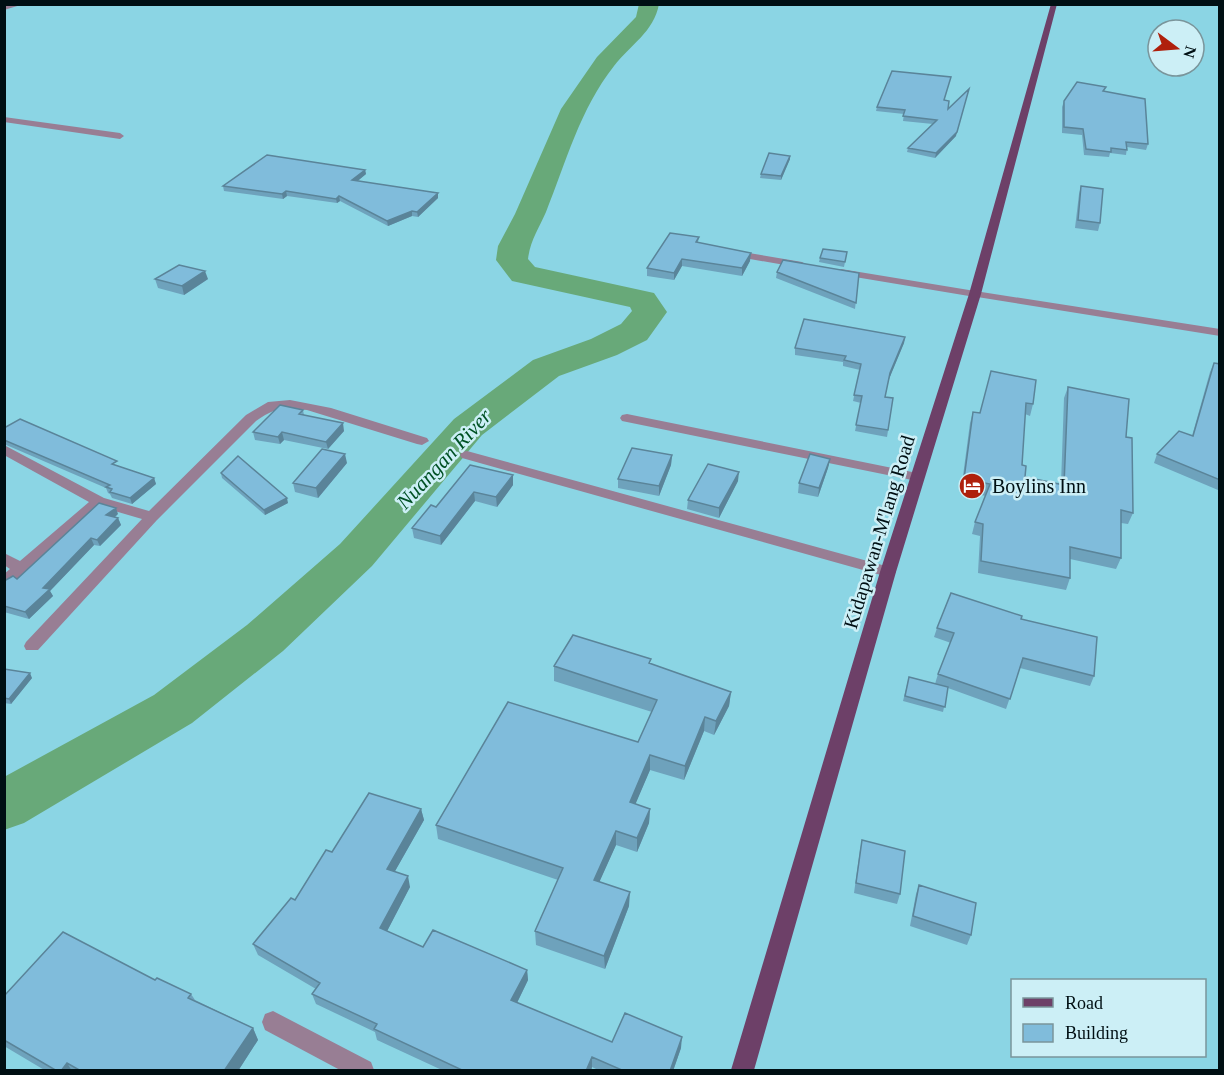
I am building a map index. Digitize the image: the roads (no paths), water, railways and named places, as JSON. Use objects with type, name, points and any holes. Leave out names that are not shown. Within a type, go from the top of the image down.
[{"type":"main road","name":"Kidapawan-M'lang Road","points":[[742,1071],[888,572],[975,294],[1054,4]]},
{"type":"street","points":[[4,8],[21,4]]},
{"type":"street","points":[[4,119],[120,136]]},
{"type":"street","points":[[720,251],[1220,333]]},
{"type":"street","points":[[32,646],[152,517],[251,418],[275,404],[311,407],[422,441]]},
{"type":"street","points":[[627,418],[917,477]]},
{"type":"street","points":[[4,449],[99,501],[152,517]]},
{"type":"street","points":[[466,455],[888,572]]},
{"type":"street","points":[[4,583],[99,501]]},
{"type":"street","points":[[4,558],[22,569]]},
{"type":"street","points":[[273,1022],[363,1071]]},
{"type":"waterway","name":"Nuangan River","points":[[4,806],[173,709],[265,638],[356,555],[468,427],[546,368],[604,347],[634,332],[650,312],[642,300],[524,274],[512,260],[514,246],[530,214],[573,109],[605,62],[646,19],[649,4]]},
{"type":"place","name":"Boylins Inn","points":[[972,486]]}]
